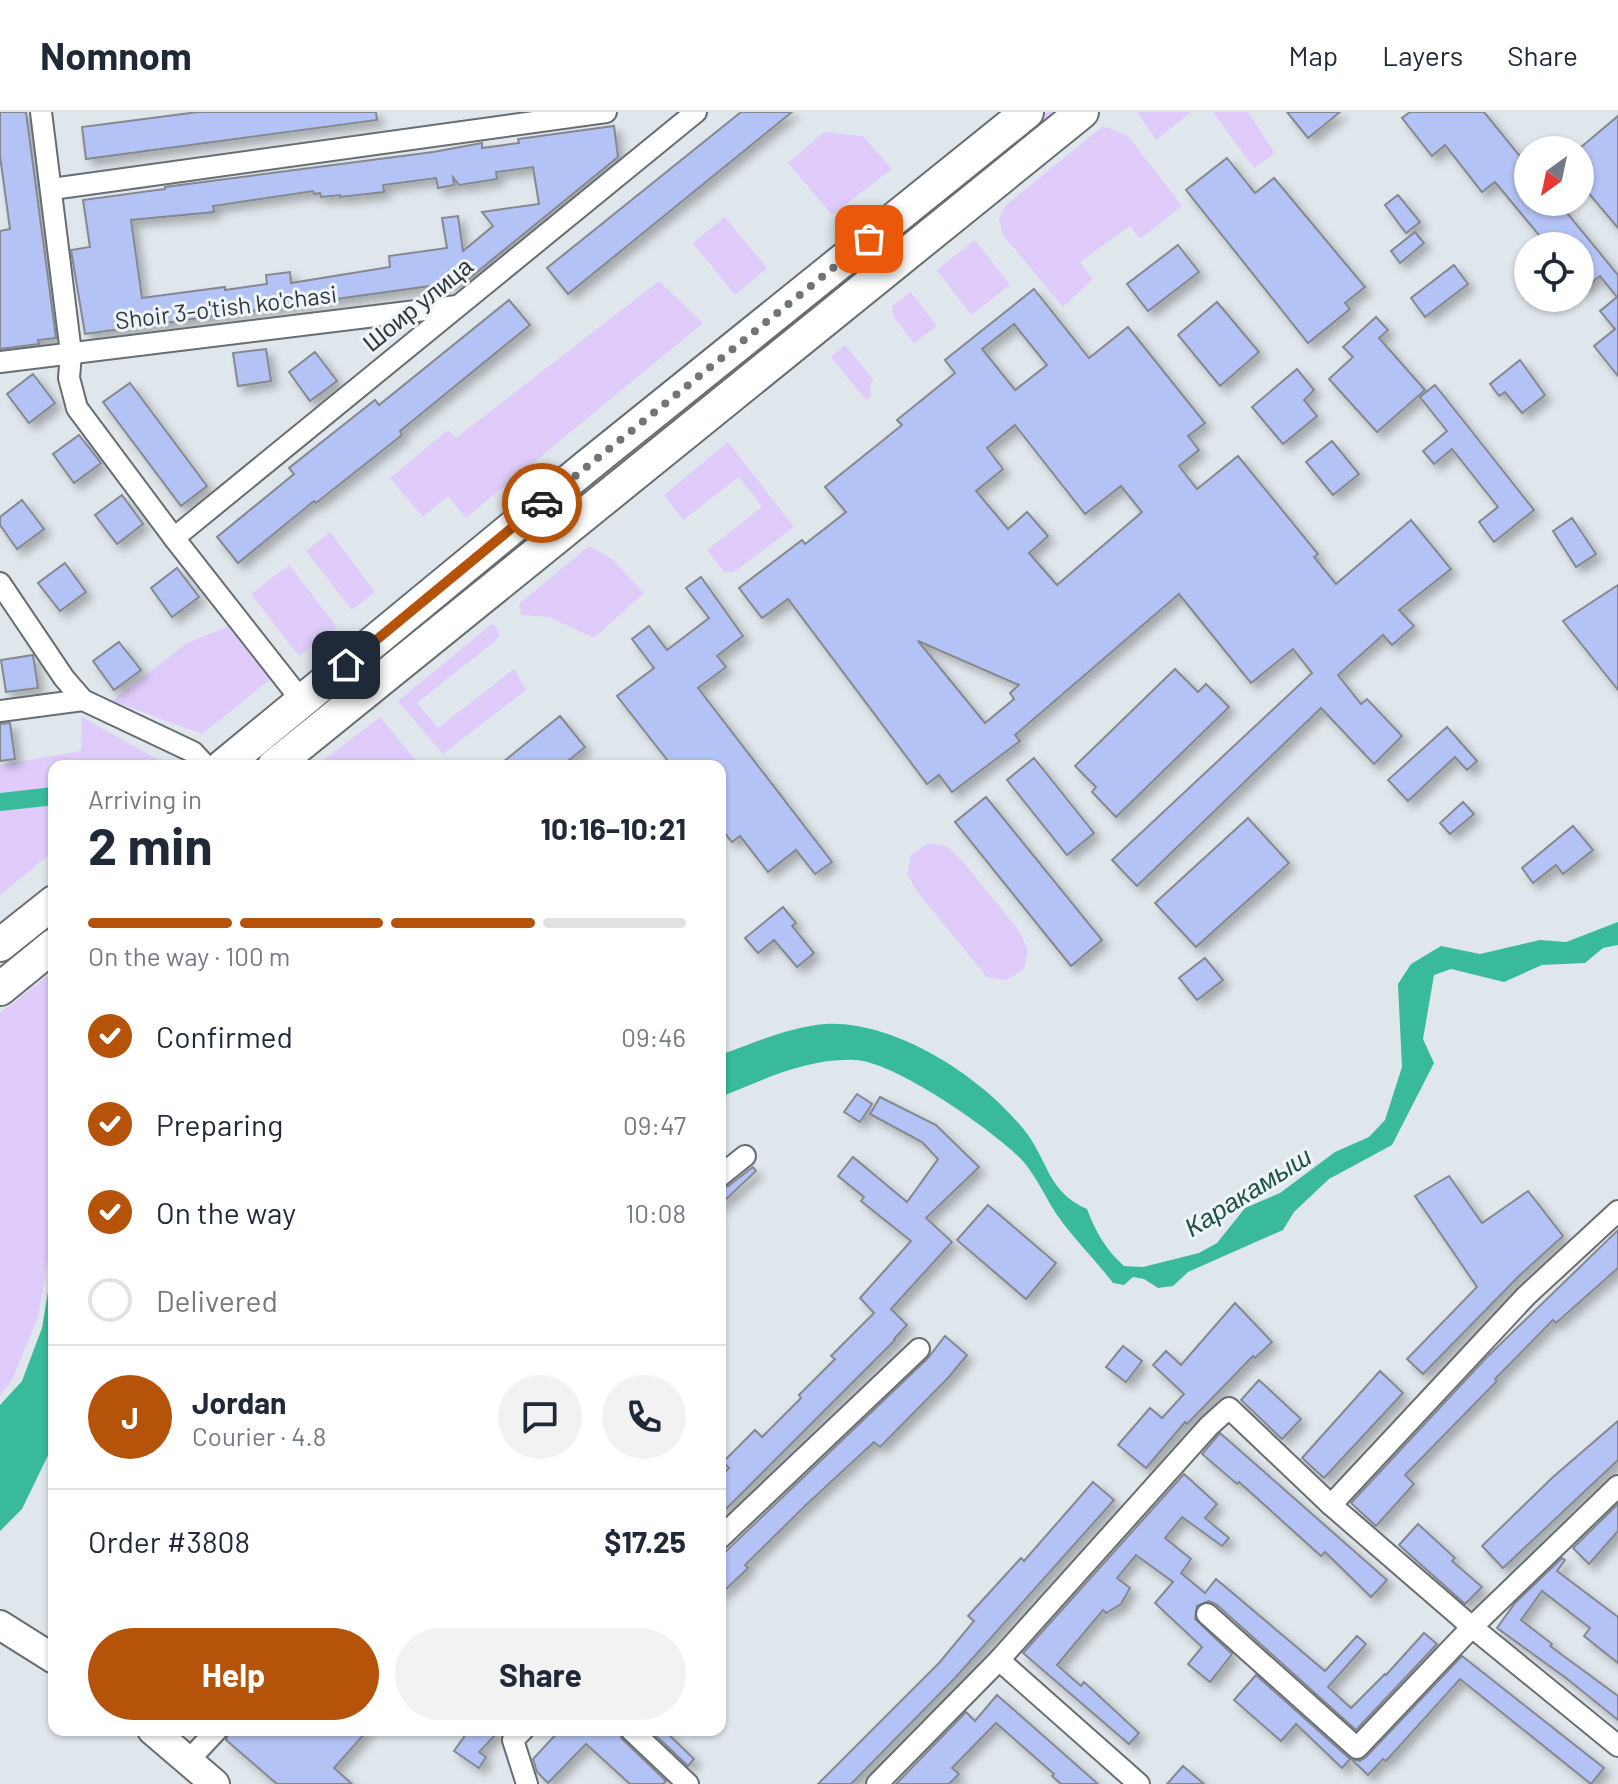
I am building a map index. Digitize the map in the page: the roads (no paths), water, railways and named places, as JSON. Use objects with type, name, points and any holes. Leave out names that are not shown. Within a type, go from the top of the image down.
[{"type":"highway","points":[[230,760],[586,467],[1027,112]]},
{"type":"highway","points":[[281,760],[1082,112]]},
{"type":"highway","points":[[586,467],[609,494]]},
{"type":"highway","points":[[0,945],[48,907]]},
{"type":"highway","points":[[0,989],[48,950]]},
{"type":"main road","points":[[0,1625],[48,1655]]},
{"type":"main road","points":[[0,1637],[48,1667]]},
{"type":"main road","points":[[148,1736],[188,1761]]},
{"type":"main road","points":[[159,1736],[215,1784]]},
{"type":"street","points":[[41,112],[71,353],[69,378],[77,408],[302,701]]},
{"type":"street","points":[[52,189],[606,112]]},
{"type":"street","name":"Шоир улица","points":[[174,538],[696,112]]},
{"type":"street","name":"Shoir 3-o'tish ko'chasi","points":[[0,362],[457,306]]},
{"type":"street","points":[[0,583],[64,678],[83,700],[193,752],[200,760]]},
{"type":"street","points":[[0,711],[83,700]]},
{"type":"street","points":[[726,1171],[745,1156]]},
{"type":"street","points":[[1331,1505],[1526,1296],[1618,1211]]},
{"type":"street","points":[[726,1532],[919,1349]]},
{"type":"street","points":[[877,1784],[999,1660],[1198,1438],[1229,1408],[1331,1505],[1472,1627],[1618,1746]]},
{"type":"street","points":[[1207,1614],[1357,1748],[1472,1627],[1618,1486]]},
{"type":"street","points":[[999,1660],[1139,1784]]},
{"type":"street","points":[[188,1761],[211,1736]]},
{"type":"street","points":[[517,1736],[513,1740],[527,1784]]},
{"type":"street","points":[[637,1736],[688,1784]]},
{"type":"waterway","points":[[0,802],[48,797]]},
{"type":"water label","name":"Каракамыш","points":[[1248,1192]]}]
